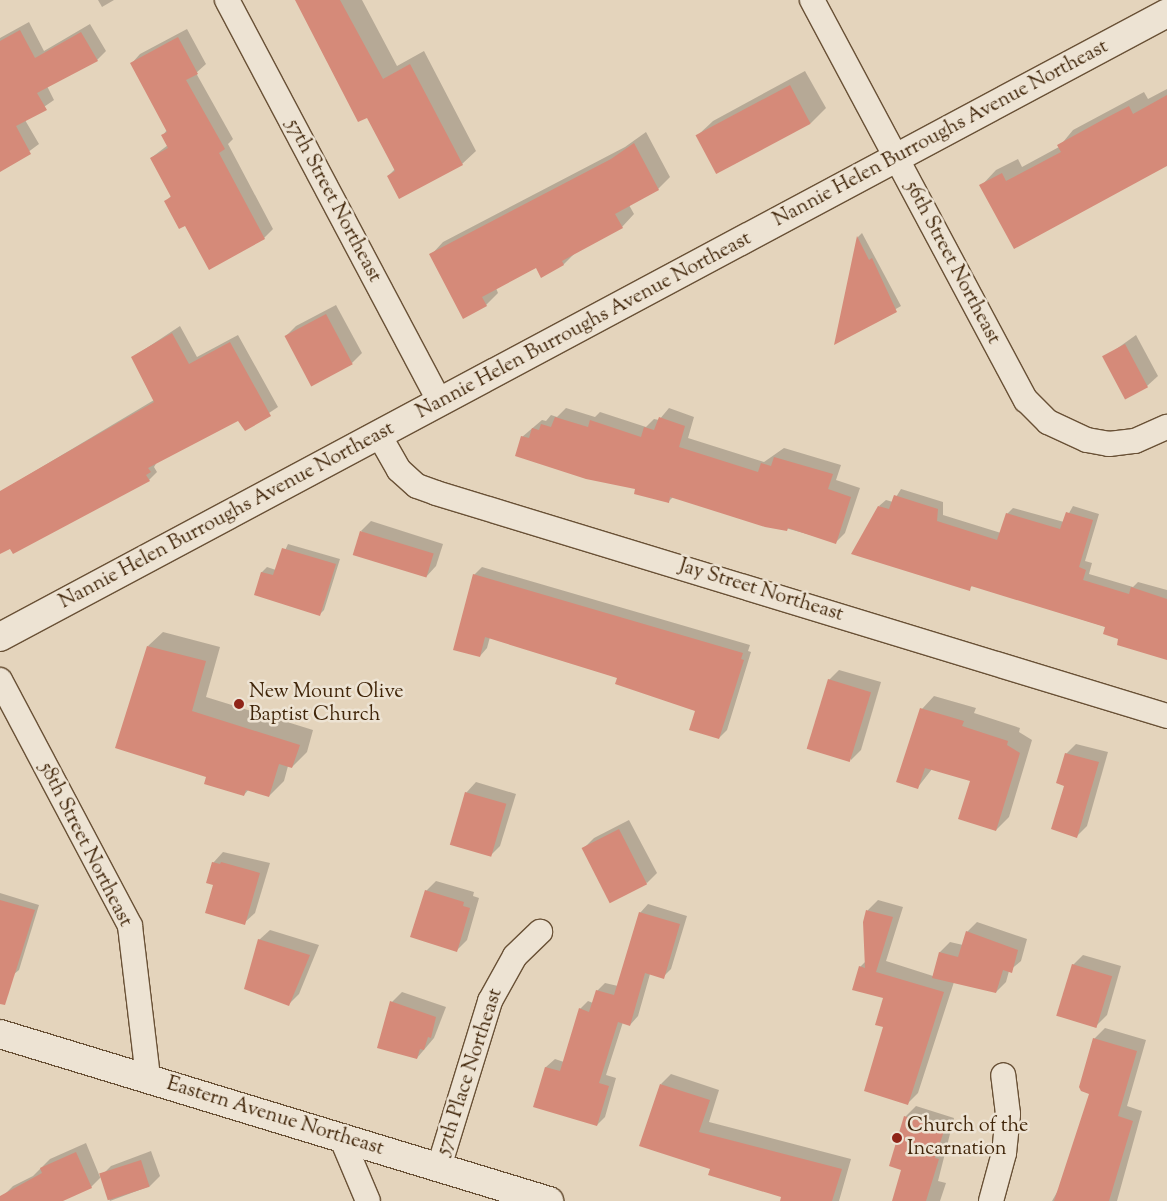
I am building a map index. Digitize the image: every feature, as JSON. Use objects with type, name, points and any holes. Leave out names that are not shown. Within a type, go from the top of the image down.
[{"type":"main road","name":"Nannie Helen Burroughs Avenue Northeast","points":[[0,637],[1167,13]]},
{"type":"main road","name":"Eastern Avenue Northeast","points":[[0,1034],[549,1201]]},
{"type":"street","name":"57th Street Northeast","points":[[226,0],[440,403]]},
{"type":"street","name":"56th Street Northeast","points":[[812,0],[1022,393],[1048,422],[1087,440],[1109,444],[1135,441],[1167,428]]},
{"type":"street","name":"Jay Street Northeast","points":[[380,435],[399,470],[417,486],[436,493],[1167,716]]},
{"type":"street","name":"58th Street Northeast","points":[[0,680],[130,926],[148,1078]]},
{"type":"street","name":"57th Place Northeast","points":[[439,1167],[490,1001],[515,956],[540,932]]},
{"type":"street","points":[[992,1201],[1004,1153],[1007,1124],[1003,1075]]},
{"type":"street","points":[[341,1137],[368,1201]]},
{"type":"building","points":[[295,0],[340,0],[383,79],[410,64],[463,165],[399,199],[387,176],[395,171],[367,118],[358,122]]},
{"type":"building","points":[[20,30],[35,58],[81,32],[98,61],[37,93],[47,110],[16,126],[31,154],[0,172],[0,41]]},
{"type":"building","points":[[178,37],[198,74],[186,80],[225,149],[219,153],[265,239],[209,270],[185,226],[179,229],[164,201],[171,197],[150,158],[168,148],[161,135],[167,132],[130,63]]},
{"type":"building","points":[[790,85],[811,124],[716,174],[696,135]]},
{"type":"building","points":[[1167,95],[1167,166],[1014,249],[979,185],[1002,173],[1006,181],[1061,152],[1057,145],[1106,118],[1129,106],[1133,114]]},
{"type":"building","points":[[634,143],[659,190],[615,214],[623,228],[562,261],[564,265],[541,278],[536,268],[482,297],[487,306],[463,319],[429,254],[611,159]]},
{"type":"building","points":[[857,236],[869,260],[872,258],[897,312],[834,345]]},
{"type":"building","points":[[326,314],[353,364],[311,386],[285,336]]},
{"type":"building","points":[[172,333],[189,364],[230,342],[271,416],[245,431],[238,421],[148,468],[151,472],[146,475],[150,481],[13,554],[10,549],[0,554],[0,491],[154,402],[131,357]]},
{"type":"building","points":[[1125,344],[1148,387],[1125,399],[1102,356]]},
{"type":"building","points":[[555,417],[588,427],[590,420],[641,437],[644,427],[654,430],[659,417],[685,426],[679,447],[758,472],[761,463],[771,466],[774,457],[833,474],[828,489],[851,497],[836,544],[788,528],[787,531],[765,527],[670,497],[669,503],[634,494],[635,489],[586,479],[515,456],[521,436],[529,438],[532,428],[539,430],[541,424],[551,427]]},
{"type":"building","points":[[894,495],[938,509],[937,521],[997,540],[1006,513],[1060,529],[1066,512],[1093,520],[1079,567],[1086,570],[1083,580],[1129,594],[1131,587],[1167,599],[1167,660],[1117,645],[1118,639],[1103,634],[1105,627],[971,586],[970,591],[851,554],[878,506],[889,509]]},
{"type":"building","points":[[360,531],[434,554],[426,577],[353,555]]},
{"type":"building","points":[[282,548],[336,564],[320,616],[254,595],[261,572],[273,575]]},
{"type":"building","points":[[473,574],[743,653],[741,659],[744,660],[719,739],[689,730],[695,711],[615,684],[617,678],[485,637],[480,657],[453,650]]},
{"type":"building","points":[[147,646],[206,661],[192,711],[300,745],[292,768],[279,764],[269,797],[246,790],[244,796],[204,784],[206,777],[115,748]]},
{"type":"building","points":[[828,679],[871,692],[850,762],[807,749]]},
{"type":"building","points":[[920,708],[964,721],[962,726],[1008,741],[1007,745],[1020,753],[996,831],[958,819],[970,781],[925,768],[918,789],[896,782]]},
{"type":"building","points":[[1065,753],[1099,762],[1077,838],[1051,829],[1064,786],[1056,783]]},
{"type":"building","points":[[465,792],[506,804],[491,857],[450,845]]},
{"type":"building","points":[[619,829],[647,884],[610,903],[582,848]]},
{"type":"building","points":[[212,862],[220,864],[221,862],[260,873],[245,925],[205,913],[213,885],[206,883]]},
{"type":"building","points":[[425,890],[464,902],[463,906],[470,908],[457,952],[410,937]]},
{"type":"building","points":[[0,900],[35,910],[5,1005],[0,1004]]},
{"type":"building","points":[[866,910],[893,917],[876,972],[944,992],[908,1105],[864,1091],[883,1027],[875,1025],[883,998],[852,990],[859,966],[865,968],[863,922]]},
{"type":"building","points":[[639,912],[680,924],[664,979],[645,973],[630,1026],[618,1022],[599,1083],[609,1086],[597,1126],[533,1107],[545,1067],[560,1071],[579,1008],[589,1012],[596,990],[614,995]]},
{"type":"building","points":[[966,931],[1018,950],[1012,973],[1003,970],[996,993],[932,978],[939,952],[958,957]]},
{"type":"building","points":[[258,939],[310,955],[289,1006],[244,989]]},
{"type":"building","points":[[1072,964],[1112,976],[1096,1028],[1056,1016]]},
{"type":"building","points":[[390,1001],[436,1017],[431,1038],[428,1037],[424,1050],[420,1049],[417,1059],[377,1048]]},
{"type":"building","points":[[1093,1038],[1137,1051],[1118,1116],[1133,1121],[1109,1201],[1054,1201],[1089,1094],[1081,1091],[1079,1087]]},
{"type":"building","points":[[660,1084],[710,1100],[699,1132],[842,1169],[832,1201],[780,1201],[781,1197],[708,1175],[710,1169],[639,1146]]},
{"type":"building","points":[[904,1116],[945,1128],[935,1158],[939,1159],[926,1201],[892,1201],[901,1170],[889,1166]]},
{"type":"building","points":[[76,1152],[92,1188],[63,1201],[0,1201],[0,1196],[42,1173],[40,1168]]},
{"type":"building","points":[[141,1160],[150,1187],[108,1200],[99,1174]]},
{"type":"place","name":"New Mount Olive Baptist Church","points":[[239,704]]},
{"type":"place","name":"Church of the Incarnation","points":[[897,1138]]}]
